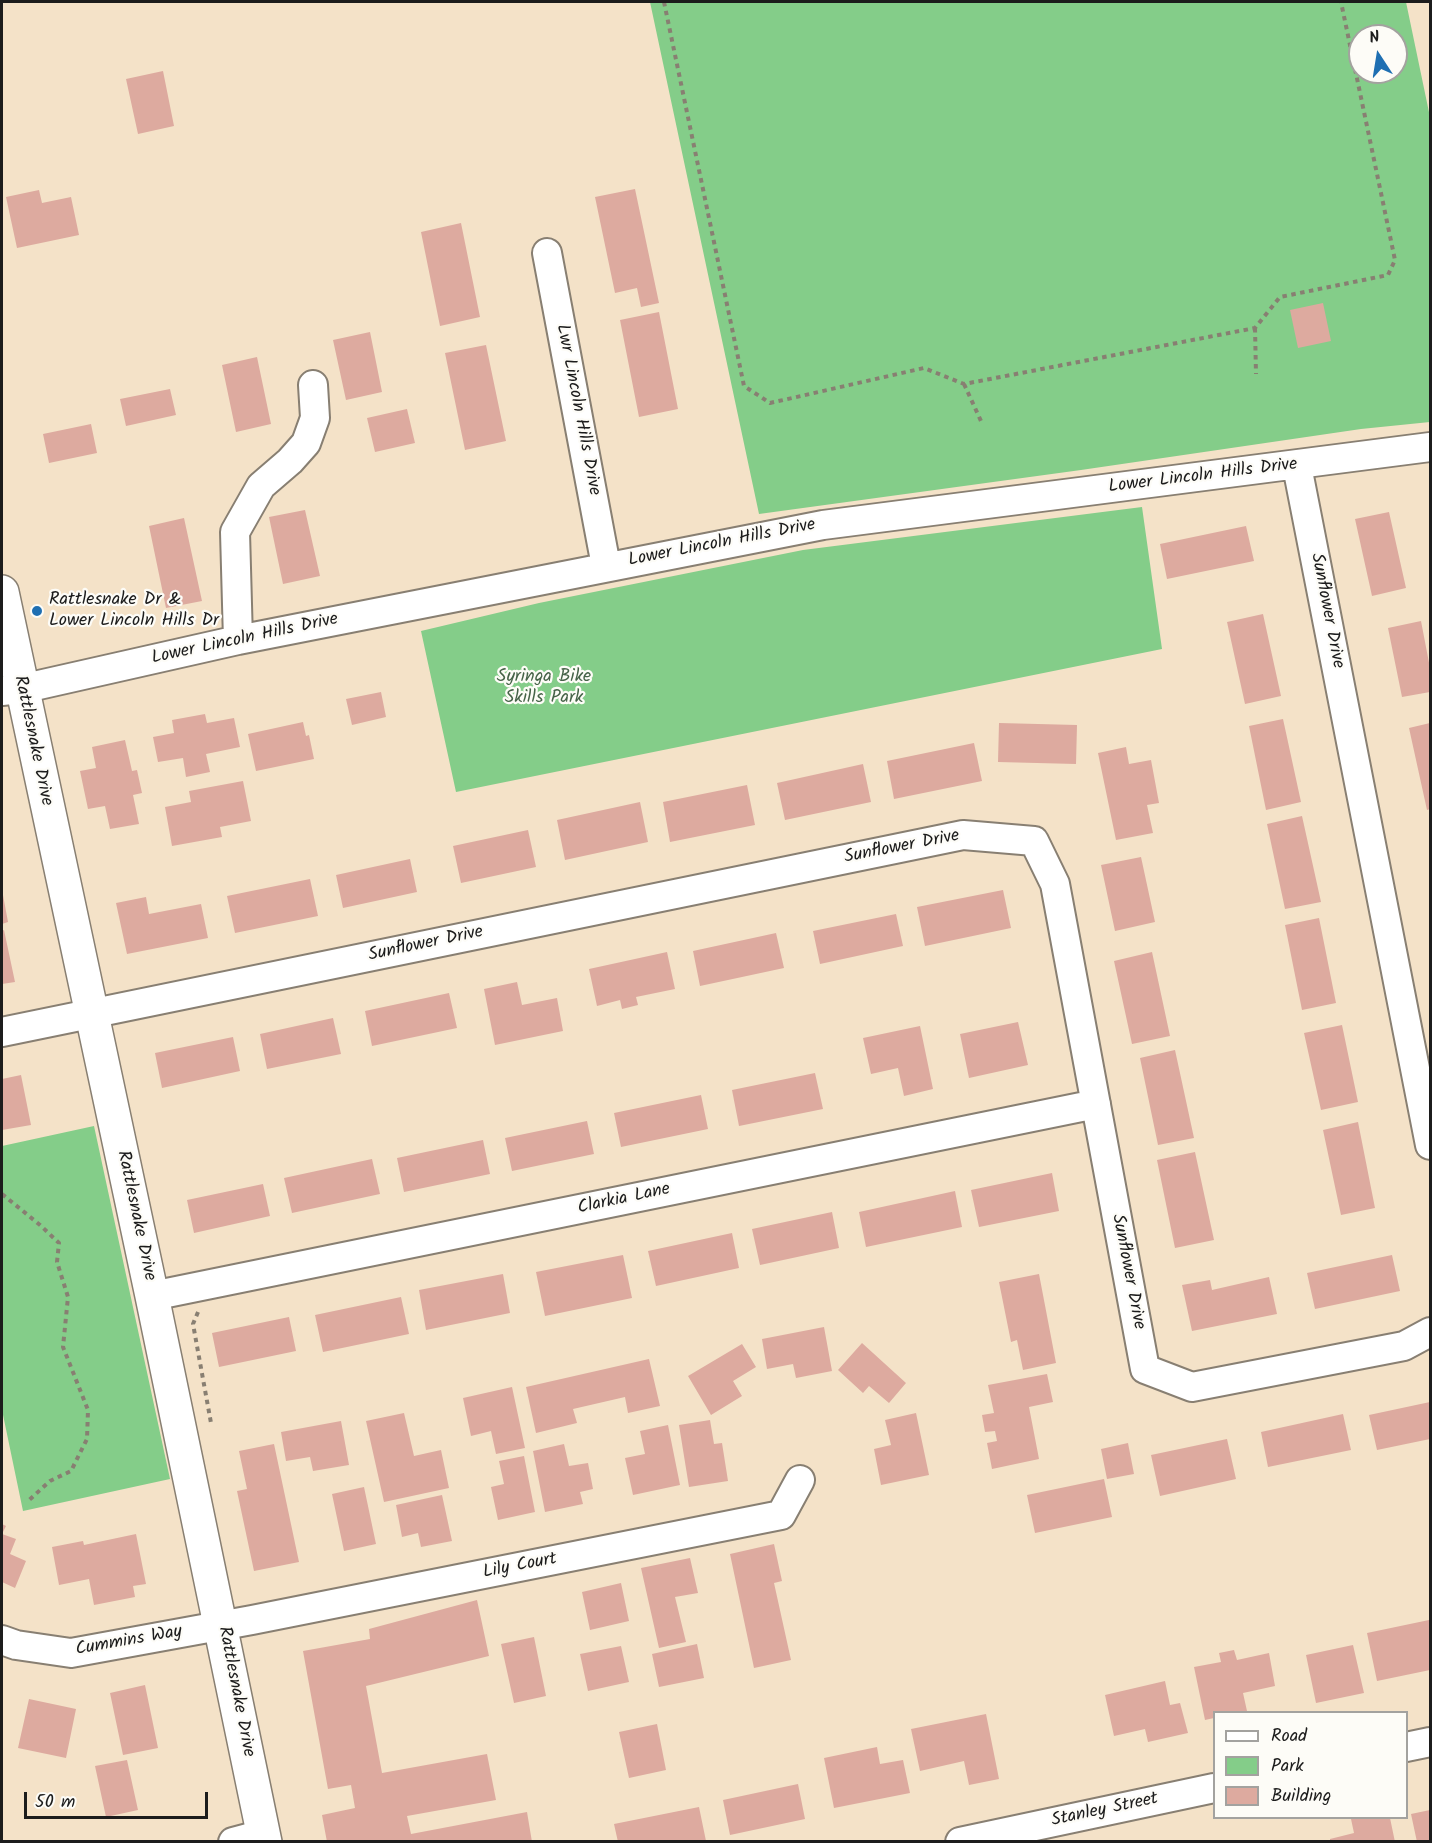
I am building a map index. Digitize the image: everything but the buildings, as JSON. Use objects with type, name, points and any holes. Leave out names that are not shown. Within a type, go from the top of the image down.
[{"type":"street","name":"Lwr Lincoln Hills Drive","points":[[547,254],[606,566]]},
{"type":"street","points":[[238,640],[235,532],[261,486],[290,461],[306,443],[315,418],[314,385]]},
{"type":"street","name":"Lower Lincoln Hills Drive","points":[[11,690],[238,640],[823,525],[1431,447]]},
{"type":"street","name":"Sunflower Drive","points":[[1297,466],[1431,1145]]},
{"type":"street","name":"Rattlesnake Drive","points":[[2,592],[11,690],[91,1013],[152,1296],[221,1626],[254,1839]]},
{"type":"street","name":"Sunflower Drive","points":[[91,1013],[963,835],[1034,841],[1055,884],[1145,1369],[1191,1387],[1404,1346],[1431,1332]]},
{"type":"street","points":[[2,1032],[91,1013]]},
{"type":"street","name":"Clarkia Lane","points":[[152,1296],[1095,1104]]},
{"type":"street","name":"Lily Court","points":[[221,1626],[781,1515],[800,1480]]},
{"type":"street","name":"Cummins Way","points":[[2,1640],[16,1645],[71,1653],[221,1626]]},
{"type":"street","points":[[1408,1747],[1431,1742]]},
{"type":"street","name":"Stanley Street","points":[[960,1842],[1213,1788]]},
{"type":"path","points":[[664,2],[744,386],[770,403],[924,368],[964,384],[1255,328]]},
{"type":"path","points":[[1256,374],[1255,328],[1280,297],[1388,275],[1395,260],[1341,2]]},
{"type":"path","points":[[964,384],[981,421]]},
{"type":"path","points":[[2,1194],[59,1243],[57,1262],[68,1297],[63,1347],[88,1410],[87,1439],[71,1471],[50,1481],[28,1501]]},
{"type":"path","points":[[211,1284],[193,1324],[211,1423]]},
{"type":"green space","points":[[650,2],[1406,2],[1430,117],[1430,422],[1361,429],[759,514]]},
{"type":"green space","name":"Syringa Bike Skills Park","points":[[1142,507],[1162,649],[456,792],[421,631],[539,603],[803,550]]},
{"type":"green space","points":[[94,1126],[170,1479],[23,1511],[2,1410],[2,1146]]},
{"type":"place","name":"Rattlesnake Dr & Lower Lincoln Hills Dr","points":[[37,611]]}]
